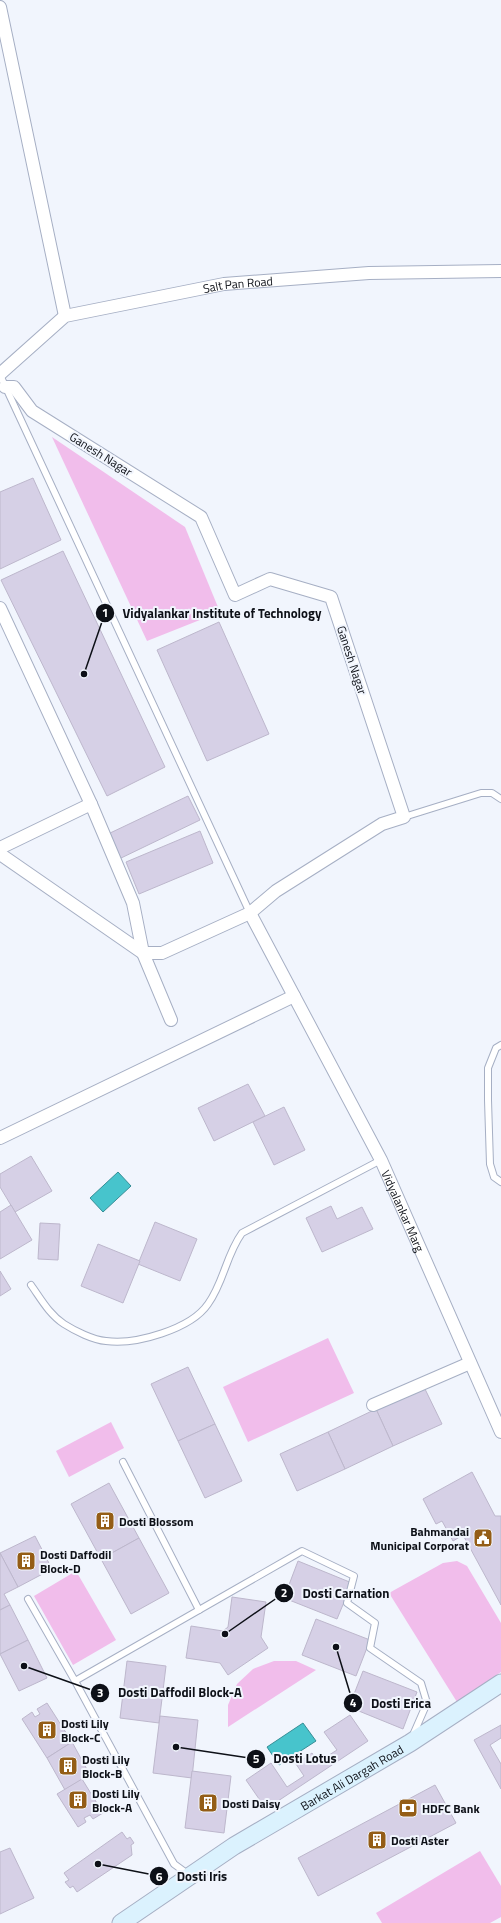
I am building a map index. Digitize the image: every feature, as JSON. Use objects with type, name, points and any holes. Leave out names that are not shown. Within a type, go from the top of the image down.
[{"type":"main road","name":"Barkat Ali Dargah Road","points":[[121,1923],[234,1846],[410,1743],[501,1683]]},
{"type":"street","points":[[0,7],[65,316],[0,375]]},
{"type":"street","name":"Salt Pan Road","points":[[65,316],[224,284],[369,273],[501,271]]},
{"type":"street","name":"Ganesh Nagar","points":[[5,387],[14,387],[32,411],[202,516],[235,595],[270,579],[331,597],[404,817]]},
{"type":"street","points":[[0,608],[91,804],[133,903],[143,953],[171,1020]]},
{"type":"street","points":[[0,848],[91,804]]},
{"type":"street","points":[[0,854],[143,953],[162,953],[250,913],[276,891],[382,824],[404,817]]},
{"type":"street","name":"Vidyalankar Marg","points":[[250,913],[381,1160],[501,1432]]},
{"type":"street","points":[[0,1138],[294,996]]},
{"type":"street","points":[[373,1405],[470,1363]]},
{"type":"lane","points":[[0,375],[250,913]]},
{"type":"lane","points":[[404,817],[481,793],[492,793],[501,799]]},
{"type":"lane","points":[[501,1045],[496,1048],[488,1068],[490,1164],[494,1177],[501,1182]]},
{"type":"lane","points":[[31,1285],[55,1317],[65,1325],[105,1341],[134,1340],[166,1332],[195,1317],[208,1305],[218,1286],[233,1245],[242,1233],[381,1160]]},
{"type":"lane","points":[[123,1462],[199,1610]]},
{"type":"lane","points":[[75,1681],[302,1551],[354,1576],[348,1602],[375,1623],[370,1648],[421,1683],[427,1703],[410,1743]]},
{"type":"lane","points":[[28,1599],[75,1681],[174,1864],[191,1876]]},
{"type":"shaded area","points":[[52,437],[185,527],[220,612],[147,641]]},
{"type":"shaded area","points":[[328,1338],[354,1393],[248,1442],[223,1387]]},
{"type":"shaded area","points":[[111,1422],[124,1448],[69,1477],[56,1451]]},
{"type":"shaded area","points":[[457,1561],[467,1566],[501,1623],[501,1672],[457,1702],[389,1593],[443,1563]]},
{"type":"shaded area","points":[[76,1571],[116,1640],[73,1665],[34,1596]]},
{"type":"shaded area","points":[[274,1661],[296,1661],[316,1670],[228,1727],[228,1705],[237,1684],[253,1669]]},
{"type":"shaded area","points":[[480,1851],[501,1886],[501,1917],[490,1923],[382,1923],[376,1913]]},
{"type":"water","points":[[118,1172],[131,1186],[103,1212],[90,1198]]},
{"type":"water","points":[[303,1723],[316,1741],[279,1765],[267,1747]]},
{"type":"building","points":[[33,478],[61,540],[0,569],[0,492]]},
{"type":"building","points":[[63,551],[165,767],[107,796],[1,580]]},
{"type":"building","points":[[219,622],[269,734],[207,761],[157,650]]},
{"type":"building","points":[[188,796],[200,820],[119,859],[108,834]]},
{"type":"building","points":[[200,831],[213,863],[139,894],[126,862]]},
{"type":"building","points":[[248,1084],[265,1116],[214,1141],[198,1108]]},
{"type":"building","points":[[284,1107],[305,1150],[274,1165],[253,1122]]},
{"type":"building","points":[[31,1156],[52,1191],[15,1212],[0,1187],[0,1174]]},
{"type":"building","points":[[11,1205],[32,1240],[0,1259],[0,1212]]},
{"type":"building","points":[[331,1206],[337,1219],[362,1207],[373,1229],[322,1252],[306,1218]]},
{"type":"building","points":[[155,1222],[197,1239],[180,1281],[138,1264]]},
{"type":"building","points":[[40,1223],[60,1224],[58,1260],[38,1259]]},
{"type":"building","points":[[98,1244],[140,1261],[123,1303],[81,1286]]},
{"type":"building","points":[[0,1271],[11,1289],[0,1296]]},
{"type":"building","points":[[188,1367],[215,1424],[178,1441],[151,1384]]},
{"type":"building","points":[[424,1387],[442,1424],[393,1446],[376,1409]]},
{"type":"building","points":[[376,1409],[393,1446],[345,1469],[328,1432]]},
{"type":"building","points":[[215,1424],[242,1481],[205,1498],[178,1441]]},
{"type":"building","points":[[328,1432],[345,1469],[297,1491],[280,1454]]},
{"type":"building","name":"Bahmandai Municipal Corporat","points":[[472,1472],[495,1516],[501,1516],[501,1605],[463,1535],[453,1541],[442,1521],[436,1524],[423,1499]]},
{"type":"building","name":"Dosti Blossom","points":[[109,1483],[139,1538],[101,1559],[71,1504]]},
{"type":"building","name":"Dosti Daffodil Block-D","points":[[35,1536],[52,1569],[18,1587],[0,1553]]},
{"type":"building","name":"Dosti Blossom","points":[[139,1538],[169,1593],[131,1614],[101,1559]]},
{"type":"building","points":[[0,1553],[18,1587],[4,1594],[10,1605],[0,1610]]},
{"type":"building","points":[[298,1561],[352,1583],[337,1619],[284,1598]]},
{"type":"building","points":[[232,1597],[266,1602],[261,1637],[268,1648],[228,1675],[220,1663],[186,1658],[191,1626],[223,1631],[228,1627]]},
{"type":"building","points":[[10,1605],[28,1640],[0,1654],[0,1610]]},
{"type":"building","points":[[316,1619],[370,1640],[356,1676],[302,1655]]},
{"type":"building","points":[[28,1640],[47,1678],[19,1691],[0,1654]]},
{"type":"building","points":[[127,1661],[166,1666],[159,1723],[120,1718]]},
{"type":"building","points":[[363,1671],[417,1692],[403,1729],[349,1707]]},
{"type":"building","name":"Dosti Lily Block-C","points":[[47,1703],[72,1742],[47,1758],[22,1719],[32,1712],[35,1717],[40,1714],[37,1709]]},
{"type":"building","points":[[350,1715],[368,1741],[266,1809],[246,1780],[271,1763],[287,1787],[304,1776],[296,1764],[312,1753],[318,1762],[337,1750],[324,1732]]},
{"type":"building","points":[[160,1716],[198,1720],[192,1778],[153,1773]]},
{"type":"building","points":[[501,1725],[501,1738],[490,1745],[501,1764],[501,1789],[474,1740]]},
{"type":"building","name":"Dosti Lily Block-B","points":[[72,1742],[90,1775],[65,1790],[47,1758]]},
{"type":"building","name":"Dosti Daisy","points":[[192,1771],[231,1776],[224,1833],[185,1828]]},
{"type":"building","name":"Dosti Lily Block-A","points":[[82,1779],[103,1813],[93,1819],[90,1815],[84,1818],[86,1822],[78,1827],[57,1794]]},
{"type":"building","name":"Dosti Aster","points":[[435,1785],[456,1823],[318,1896],[298,1858]]},
{"type":"building","points":[[122,1832],[127,1839],[130,1837],[134,1843],[131,1845],[132,1855],[77,1892],[73,1886],[70,1888],[65,1882],[69,1880],[64,1873]]},
{"type":"building","points":[[10,1848],[34,1898],[0,1914],[0,1852]]},
{"type":"place","name":"Vidyalankar Institute of Technology","points":[[84,674]]},
{"type":"place","name":"Dosti Blossom","points":[[105,1521]]},
{"type":"place","name":"Bahmandai Municipal Corporat","points":[[483,1538]]},
{"type":"place","name":"Dosti Daffodil Block-D","points":[[26,1561]]},
{"type":"place","name":"Dosti Carnation","points":[[225,1634]]},
{"type":"place","name":"Dosti Erica","points":[[336,1647]]},
{"type":"place","name":"Dosti Daffodil Block-A","points":[[24,1666]]},
{"type":"place","name":"Dosti Lily Block-C","points":[[47,1730]]},
{"type":"place","name":"Dosti Lotus","points":[[176,1747]]},
{"type":"place","name":"Dosti Lily Block-B","points":[[68,1766]]},
{"type":"place","name":"Dosti Lily Block-A","points":[[78,1800]]},
{"type":"place","name":"Dosti Daisy","points":[[208,1803]]},
{"type":"place","name":"HDFC Bank","points":[[408,1808]]},
{"type":"place","name":"Dosti Aster","points":[[377,1840]]},
{"type":"place","name":"Dosti Iris","points":[[98,1864]]}]
